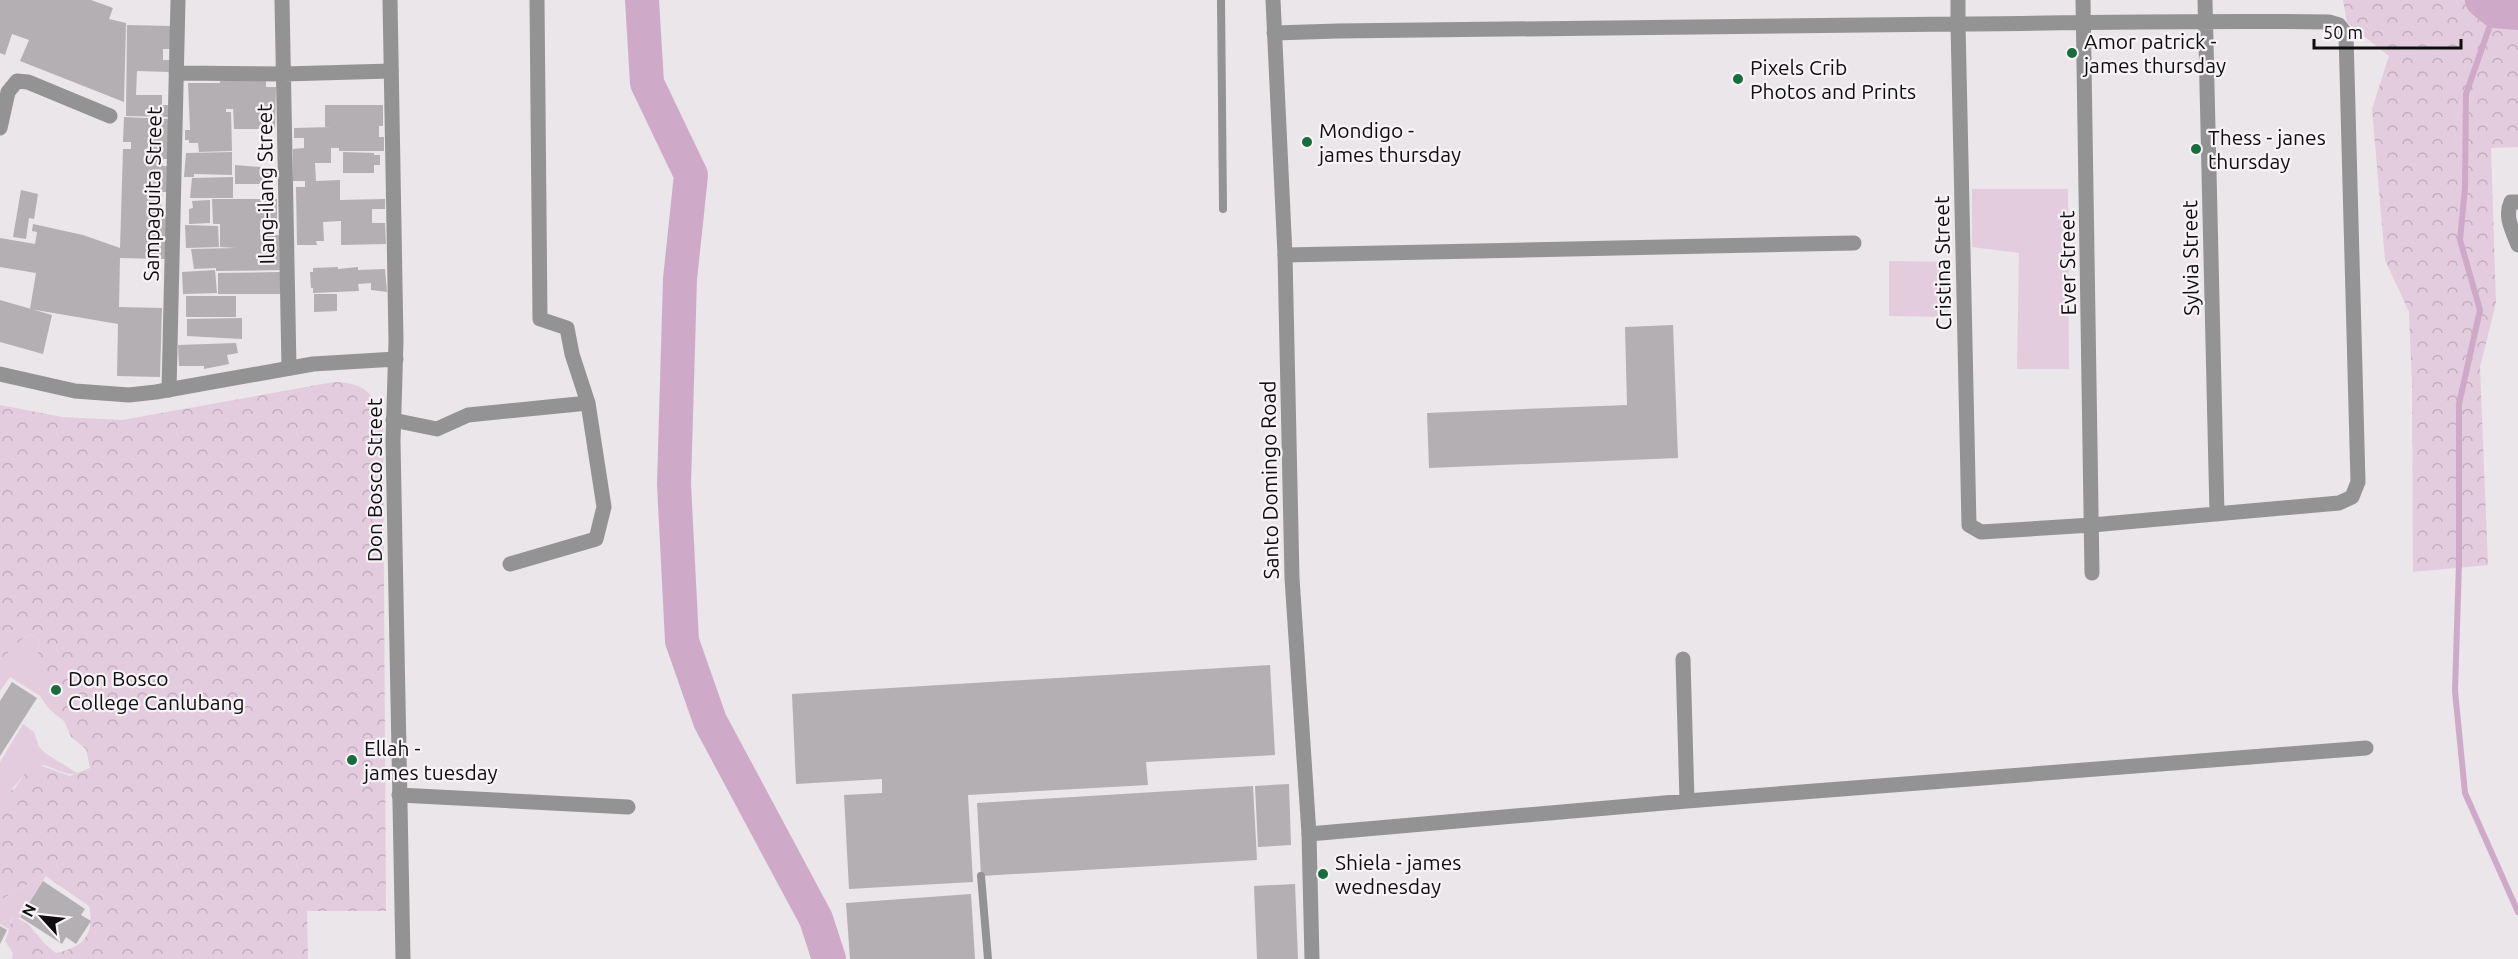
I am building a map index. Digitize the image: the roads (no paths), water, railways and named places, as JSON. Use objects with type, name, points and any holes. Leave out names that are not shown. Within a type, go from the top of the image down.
[{"type":"street","name":"Sampaguita Street","points":[[169,390],[178,0]]},
{"type":"street","name":"Ilang-ilang Street","points":[[282,0],[289,368]]},
{"type":"street","name":"Don Bosco Street","points":[[390,0],[396,359],[393,420],[403,959]]},
{"type":"street","points":[[510,564],[596,538],[604,507],[588,403],[572,354],[567,328],[540,319],[537,0]]},
{"type":"street","name":"Santo Domingo Road","points":[[1273,0],[1285,255],[1292,578],[1309,834],[1312,959]]},
{"type":"street","name":"Cristina Street","points":[[1958,0],[1969,525],[1981,532],[2092,525]]},
{"type":"street","name":"Ever Street","points":[[2083,0],[2092,573]]},
{"type":"street","name":"Sylvia Street","points":[[2205,0],[2217,514]]},
{"type":"street","points":[[1274,33],[2205,20],[2329,22],[2338,26],[2346,34],[2358,482],[2352,497],[2339,503],[2092,525]]},
{"type":"street","points":[[176,73],[284,74],[391,70]]},
{"type":"street","points":[[0,128],[8,92],[17,81],[28,82],[110,116]]},
{"type":"street","points":[[2518,202],[2511,202],[2508,218],[2518,245]]},
{"type":"street","points":[[1285,255],[1854,243]]},
{"type":"street","points":[[0,374],[98,393],[129,395],[289,368],[346,361],[396,359]]},
{"type":"street","points":[[393,420],[437,429],[468,415],[588,403]]},
{"type":"street","points":[[1683,659],[1687,801]]},
{"type":"street","points":[[1309,834],[1687,801],[2366,748]]},
{"type":"street","points":[[399,795],[628,807]]},
{"type":"lane","points":[[1221,0],[1223,209]]},
{"type":"lane","points":[[981,876],[988,959]]},
{"type":"waterway","points":[[642,0],[647,83],[691,175],[680,279],[674,484],[682,641],[710,721],[816,919],[829,959]]},
{"type":"waterway","points":[[2482,0],[2495,11],[2518,13]]},
{"type":"waterway","points":[[2495,11],[2466,94],[2465,188],[2460,240],[2480,310],[2459,404],[2459,563],[2455,691],[2465,793],[2518,912]]},
{"type":"place","name":"Amor patrick - james thursday","points":[[2072,53]]},
{"type":"place","name":"Pixels Crib Photos and Prints","points":[[1738,79]]},
{"type":"place","name":"Mondigo - james thursday","points":[[1307,142]]},
{"type":"place","name":"Thess - janes thursday","points":[[2196,149]]},
{"type":"place","name":"Don Bosco College Canlubang","points":[[56,690]]},
{"type":"place","name":"Ellah - james tuesday","points":[[352,760]]},
{"type":"place","name":"Shiela - james wednesday","points":[[1323,874]]}]
